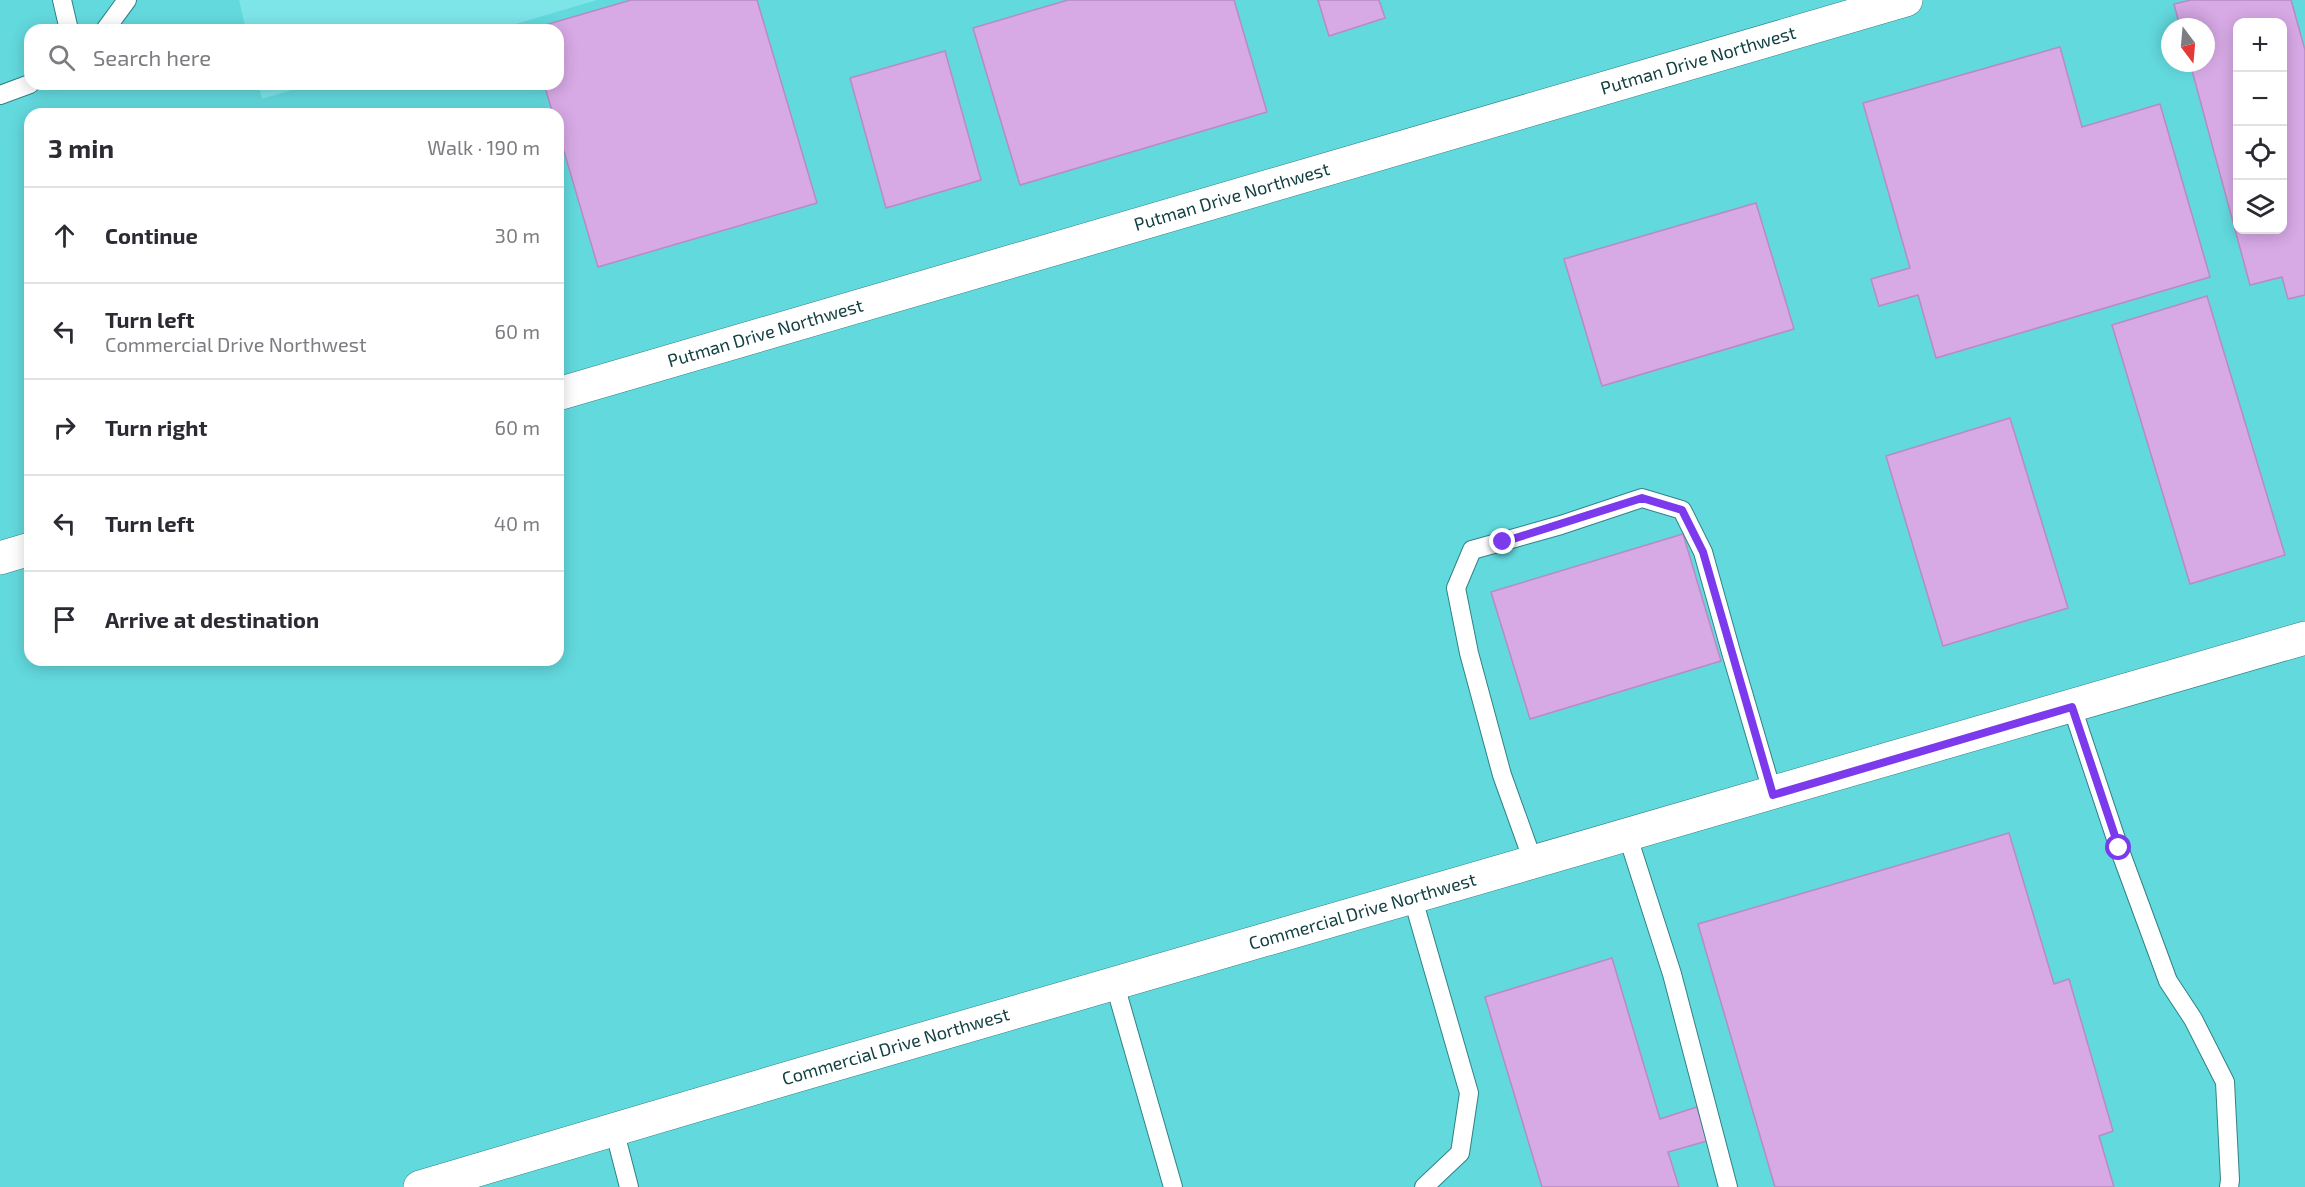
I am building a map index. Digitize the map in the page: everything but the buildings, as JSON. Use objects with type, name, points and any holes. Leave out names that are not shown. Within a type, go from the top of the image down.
[{"type":"street","name":"Putman Drive Northwest","points":[[564,392],[1906,0]]},
{"type":"street","points":[[0,558],[24,551]]},
{"type":"street","name":"Commercial Drive Northwest","points":[[421,1187],[614,1129],[1773,795],[2305,638]]},
{"type":"lane","points":[[62,0],[68,24]]},
{"type":"lane","points":[[109,24],[127,0]]},
{"type":"lane","points":[[0,95],[24,86]]},
{"type":"lane","points":[[1534,864],[1502,775],[1469,652],[1456,588],[1472,550],[1562,525],[1642,498],[1682,510],[1703,552],[1773,795]]},
{"type":"lane","points":[[2072,707],[2119,848],[2168,981],[2193,1019],[2225,1082],[2229,1187]]},
{"type":"lane","points":[[1628,837],[1672,974],[1728,1187]]},
{"type":"lane","points":[[1413,899],[1469,1093],[1460,1153],[1424,1187]]},
{"type":"lane","points":[[1115,985],[1173,1187]]},
{"type":"lane","points":[[614,1129],[629,1187]]},
{"type":"shaded area","points":[[0,0],[239,0],[245,24],[24,24],[24,90],[260,90],[262,99],[291,90],[564,90],[564,24],[515,24],[597,0],[2305,0],[2305,1187],[0,1187]]},
{"type":"route","points":[[1503,542],[1642,498],[1682,510],[1703,552],[1773,795],[2072,707],[2119,848]]}]
